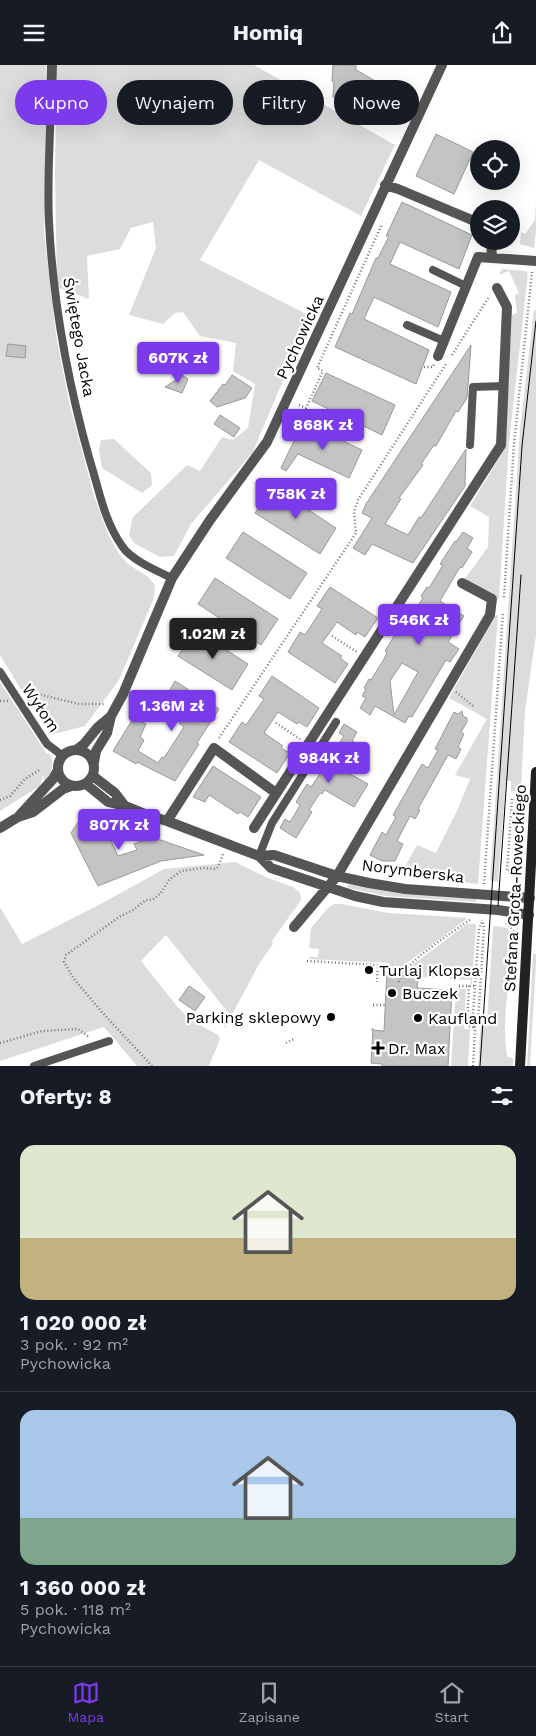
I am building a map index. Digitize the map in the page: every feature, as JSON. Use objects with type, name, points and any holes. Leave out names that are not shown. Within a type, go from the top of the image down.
[{"type":"main road","name":"Stefana Grota-Roweckiego","points":[[520,1066],[533,915],[536,772]]},
{"type":"street","name":"Świętego Jacka","points":[[52,65],[52,80]]},
{"type":"street","name":"Pychowicka","points":[[94,762],[96,751],[107,733],[111,716],[172,579],[210,520],[267,442],[442,65]]},
{"type":"street","points":[[385,185],[470,219]]},
{"type":"street","points":[[492,250],[492,257]]},
{"type":"street","points":[[438,356],[478,257],[492,257],[534,264]]},
{"type":"street","points":[[254,828],[501,445],[507,307],[495,290]]},
{"type":"street","points":[[294,927],[337,876],[490,615],[492,599],[462,583]]},
{"type":"street","name":"Pychowicka","points":[[76,750],[111,716]]},
{"type":"street","points":[[167,821],[214,748],[276,793]]},
{"type":"street","points":[[0,829],[18,817],[53,779],[63,756],[76,750],[87,753],[94,762],[95,767],[93,776],[86,784],[63,789],[33,812],[18,817]]},
{"type":"street","points":[[58,770],[62,780],[72,786]]},
{"type":"street","name":"Norymberska","points":[[93,776],[115,793],[125,806]]},
{"type":"street","name":"Norymberska","points":[[86,784],[108,802],[167,821],[259,856],[271,868],[328,888],[383,902],[491,909],[533,915]]},
{"type":"street","name":"Norymberska","points":[[259,856],[274,855],[337,876],[405,889],[533,898]]},
{"type":"lane","name":"Świętego Jacka","points":[[51,125],[49,221],[54,286],[58,320],[80,425],[108,522],[122,548],[152,569],[172,579]]},
{"type":"lane","points":[[432,270],[466,286]]},
{"type":"lane","points":[[408,325],[444,341]]},
{"type":"lane","points":[[470,445],[473,387],[504,387]]},
{"type":"lane","name":"Wyłom","points":[[0,672],[47,744],[63,756]]},
{"type":"lane","points":[[259,856],[272,823],[336,722]]},
{"type":"lane","points":[[34,1066],[109,1041]]},
{"type":"path","points":[[299,405],[306,408],[313,393],[323,371],[317,368],[382,224]]},
{"type":"path","points":[[504,600],[514,444],[534,264]]},
{"type":"path","points":[[531,289],[536,290]]},
{"type":"path","points":[[214,748],[218,739],[356,533],[354,512],[358,500],[495,290]]},
{"type":"path","points":[[484,888],[503,610]]},
{"type":"path","points":[[332,636],[364,657]]},
{"type":"path","points":[[449,686],[473,706]]},
{"type":"path","points":[[16,697],[28,697],[34,693],[79,704],[118,703]]},
{"type":"path","points":[[276,723],[308,744]]},
{"type":"path","points":[[0,800],[10,796],[25,779],[41,769]]},
{"type":"path","points":[[507,871],[512,799]]},
{"type":"path","points":[[152,1066],[74,979],[64,962],[66,955],[119,917],[133,910],[146,900],[152,900],[161,893],[168,880],[181,871],[203,868],[216,869],[223,853]]},
{"type":"path","points":[[399,982],[400,976],[410,964],[474,917]]},
{"type":"path","points":[[482,920],[490,921]]},
{"type":"path","points":[[473,1066],[473,1014],[478,929],[482,920]]},
{"type":"path","points":[[474,1027],[478,1022],[484,928],[482,920]]},
{"type":"path","points":[[502,922],[511,927],[516,938]]},
{"type":"path","points":[[307,961],[378,965],[377,981]]},
{"type":"path","points":[[459,986],[475,986]]},
{"type":"path","points":[[469,986],[467,1026],[474,1027]]},
{"type":"path","points":[[373,1005],[386,1005]]},
{"type":"path","points":[[0,1043],[42,1031],[78,1029],[100,1045]]},
{"type":"path","points":[[286,1043],[294,1039]]},
{"type":"shaded area","points":[[0,65],[46,65],[46,80],[15,80],[15,125],[46,125],[44,232],[56,335],[69,402],[94,496],[108,534],[119,554],[129,565],[147,576],[155,585],[154,598],[119,680],[85,726],[54,734],[28,701],[0,655]]},
{"type":"shaded area","points":[[57,65],[254,65],[280,80],[243,80],[243,125],[324,125],[324,105],[334,110],[334,125],[360,125],[395,145],[361,216],[259,160],[200,260],[310,316],[253,452],[191,524],[174,556],[160,557],[134,543],[129,535],[133,517],[187,465],[200,471],[222,437],[233,440],[248,428],[255,384],[233,371],[236,343],[200,336],[183,312],[175,313],[163,324],[129,315],[156,248],[153,222],[131,228],[120,249],[87,256],[89,299],[57,287],[56,125],[107,125],[107,80],[57,80]]},
{"type":"shaded area","points":[[536,202],[534,248],[520,244],[521,232],[525,234],[535,220]]},
{"type":"shaded area","points":[[502,269],[525,271],[528,273],[509,443],[499,599],[492,596],[492,593],[464,580],[488,547],[489,517],[470,506],[503,452],[505,443],[512,315],[517,313],[515,295],[519,293],[509,271],[499,275]]},
{"type":"shaded area","points":[[534,310],[536,310],[536,635],[525,711],[517,865],[512,865],[516,792],[511,791],[511,781],[506,780],[498,882],[490,881],[520,429]]},
{"type":"shaded area","points":[[114,439],[151,473],[152,485],[142,493],[102,468],[99,450],[101,440]]},
{"type":"shaded area","points":[[498,615],[478,884],[401,874],[417,845],[436,853],[470,779],[455,775],[487,719],[449,698],[495,616]]},
{"type":"shaded area","points":[[0,682],[47,754],[49,753],[52,764],[51,772],[45,782],[43,774],[40,786],[0,811]]},
{"type":"shaded area","points":[[235,862],[268,878],[293,887],[300,893],[301,900],[272,941],[273,944],[259,964],[225,1028],[230,1015],[166,935],[141,961],[189,1019],[218,1035],[220,1039],[209,1066],[137,1066],[104,1027],[0,1061],[0,907],[22,944],[164,869]]},
{"type":"shaded area","points":[[349,884],[397,893],[476,898],[476,902],[386,896],[348,888]]},
{"type":"shaded area","points":[[334,904],[389,913],[468,918],[408,962],[397,975],[389,976],[389,963],[309,959],[309,957],[318,957],[319,949],[309,948],[311,928],[328,908]]},
{"type":"shaded area","points":[[467,924],[476,924],[472,984],[471,980],[450,979],[450,968],[441,967],[440,978],[418,977],[418,973],[407,972],[407,976],[403,976],[411,966]]},
{"type":"shaded area","points":[[495,926],[507,928],[515,940],[505,1026],[507,1057],[513,1058],[513,1066],[478,1066],[481,1022],[487,1022],[493,928]]},
{"type":"shaded area","points":[[533,954],[536,954],[536,964],[530,1066],[527,1066]]},
{"type":"shaded area","points":[[456,989],[466,989],[464,1029],[470,1029],[468,1066],[451,1066]]},
{"type":"building","points":[[333,65],[356,65],[356,70],[374,80],[334,80],[334,82],[332,81]]},
{"type":"building","points":[[436,134],[470,151],[470,159],[454,194],[416,176]]},
{"type":"building","points":[[402,202],[470,234],[470,240],[459,269],[400,242],[390,264],[451,292],[438,327],[374,297],[364,319],[429,350],[416,384],[335,347],[350,313],[352,314],[376,258],[378,258],[389,236],[386,236]]},
{"type":"building","points":[[8,344],[26,346],[25,358],[6,356]]},
{"type":"building","points":[[471,345],[467,398],[458,412],[456,411],[436,446],[434,445],[421,464],[423,465],[399,498],[401,499],[385,524],[408,535],[466,449],[465,486],[413,563],[372,544],[365,555],[353,548],[372,518],[362,513],[366,504]]},
{"type":"building","points":[[326,373],[395,405],[382,435],[312,401]]},
{"type":"building","points":[[182,375],[188,379],[182,393],[165,387],[176,380],[178,376]]},
{"type":"building","points":[[232,375],[252,388],[245,398],[217,407],[210,401]]},
{"type":"building","points":[[220,415],[240,428],[234,437],[214,424]]},
{"type":"building","points":[[303,422],[362,450],[349,478],[298,454],[286,471],[281,468]]},
{"type":"building","points":[[272,486],[336,528],[320,554],[255,513]]},
{"type":"building","points":[[243,532],[307,573],[290,599],[226,558]]},
{"type":"building","points":[[463,532],[473,538],[467,548],[472,552],[462,568],[460,567],[440,601],[464,616],[448,642],[459,649],[450,662],[446,660],[412,717],[409,716],[405,723],[375,706],[370,715],[360,708],[366,698],[362,696],[366,689],[364,688],[384,659],[387,653],[385,651],[404,620],[406,621],[411,616],[423,598],[421,596],[427,587],[429,588],[443,565],[440,564]],"holes":[[[402,663],[418,672],[394,715],[390,681]]]},
{"type":"building","points":[[215,578],[278,619],[261,645],[198,604]]},
{"type":"building","points":[[330,587],[378,618],[365,637],[357,632],[356,635],[337,622],[322,643],[342,656],[340,658],[348,664],[335,683],[288,652],[300,632],[305,635],[322,609],[317,606]]},
{"type":"building","points":[[195,630],[248,664],[232,690],[178,656]]},
{"type":"building","points":[[272,676],[319,708],[307,727],[299,722],[297,724],[278,712],[264,733],[283,746],[281,748],[290,753],[277,773],[229,742],[242,722],[246,725],[264,699],[259,696]]},
{"type":"building","points":[[175,681],[219,709],[175,781],[137,762],[136,764],[113,751],[134,717],[146,724],[140,737],[144,740],[138,751],[158,763],[162,757],[164,758],[184,727],[180,722],[159,708]]},
{"type":"building","points":[[462,711],[463,716],[467,718],[467,722],[461,732],[464,734],[458,747],[461,749],[456,759],[448,755],[418,809],[420,810],[415,819],[410,816],[397,841],[403,844],[395,861],[382,861],[370,855],[382,832],[386,835],[396,817],[393,815],[422,764],[428,768],[438,750],[435,749],[454,712],[458,714]]},
{"type":"building","points":[[344,724],[357,732],[352,741],[354,742],[338,767],[368,784],[354,807],[325,790],[322,794],[320,793],[309,810],[312,812],[296,838],[280,828],[285,819],[290,822],[300,805],[296,802],[307,784],[311,787],[322,771],[317,768],[328,750],[333,753],[344,736],[339,733]]},
{"type":"building","points":[[213,766],[261,797],[248,817],[240,812],[238,814],[209,795],[205,802],[193,797]]},
{"type":"building","points":[[86,810],[100,816],[118,856],[137,850],[134,844],[152,837],[204,855],[161,861],[98,886],[71,833]]},
{"type":"building","name":"Kaufland","points":[[387,971],[419,973],[417,988],[452,990],[448,1066],[382,1066],[382,1064],[371,1063],[373,1030],[384,1031]]},
{"type":"building","points":[[189,986],[205,997],[195,1011],[179,1000]]},
{"type":"tram line","points":[[480,1066],[522,446],[536,321]]},
{"type":"tram line","points":[[498,906],[521,575]]},
{"type":"place","name":"Turlaj Klopsa","points":[[369,970]]},
{"type":"place","name":"Buczek","points":[[392,993]]},
{"type":"place","name":"Parking sklepowy","points":[[331,1017]]},
{"type":"place","name":"Kaufland","points":[[418,1018]]},
{"type":"place","name":"Dr. Max","points":[[378,1048]]}]
